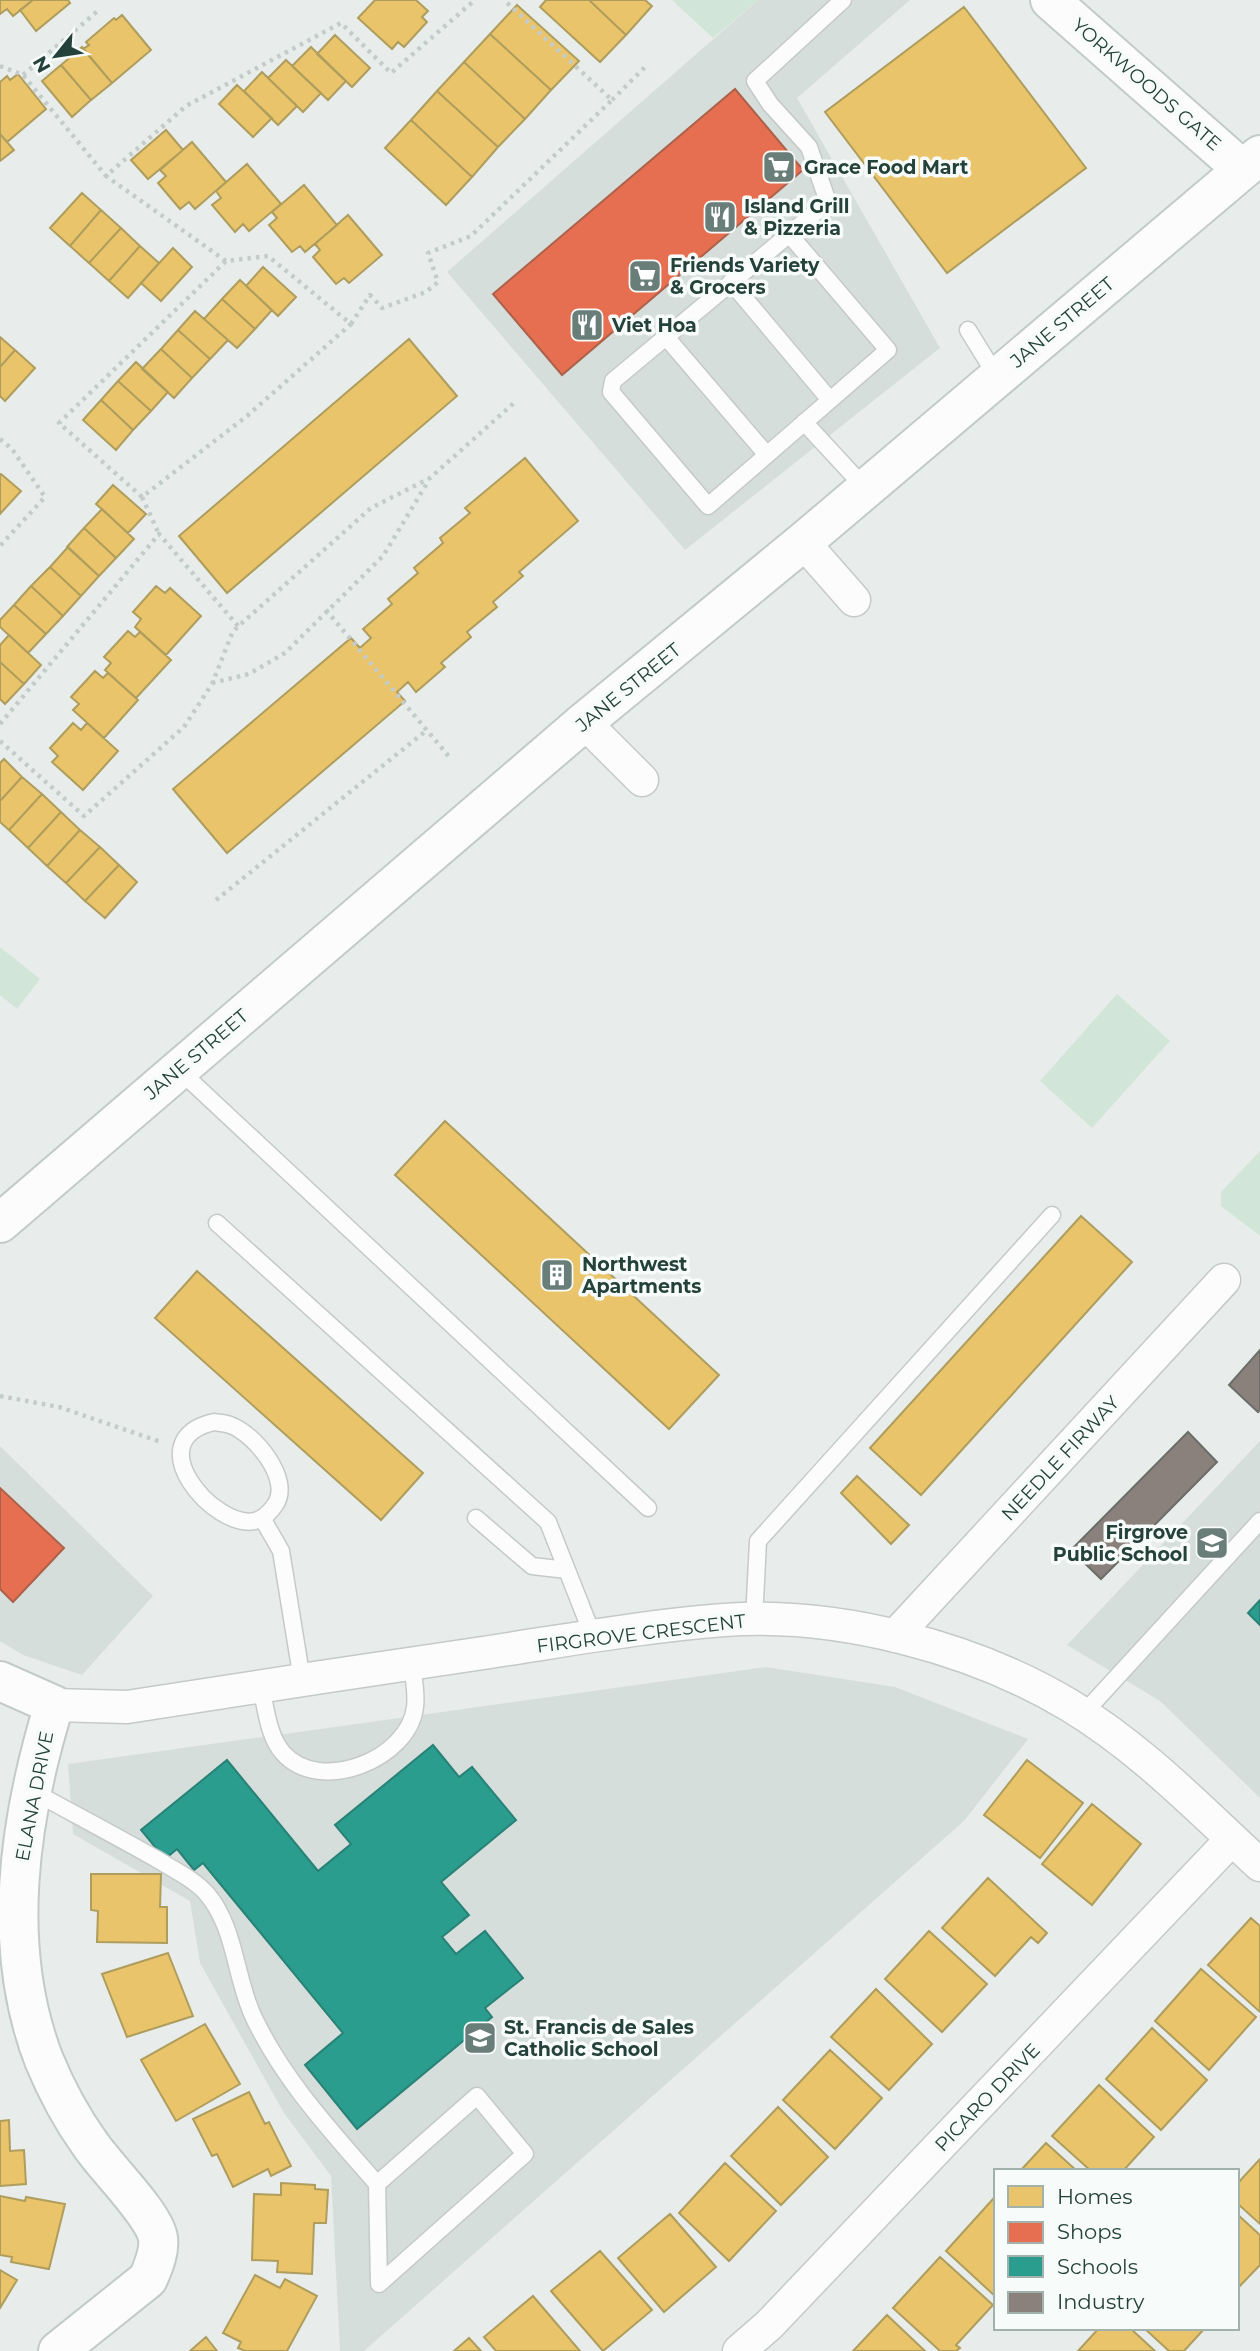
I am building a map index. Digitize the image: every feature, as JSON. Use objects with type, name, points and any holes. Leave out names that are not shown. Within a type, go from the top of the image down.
[{"type":"main road","name":"YORKWOODS GATE","points":[[1050,0],[1254,169]]},
{"type":"main road","name":"JANE STREET","points":[[0,1223],[177,1068],[291,975],[584,722],[803,542],[997,377],[1254,169]]},
{"type":"main road","name":"FIRGROVE CRESCENT","points":[[0,1681],[54,1705]]},
{"type":"main road","name":"ELANA DRIVE","points":[[54,1705],[41,1747],[16,1892],[19,1951],[28,2004],[44,2060],[63,2099],[90,2144],[131,2198],[148,2213],[158,2239],[155,2262],[148,2279],[58,2351]]},
{"type":"street","points":[[803,542],[853,600]]},
{"type":"street","points":[[584,722],[642,780]]},
{"type":"street","name":"NEEDLE FIRWAY","points":[[895,1636],[1224,1280]]},
{"type":"street","name":"FIRGROVE CRESCENT","points":[[54,1705],[127,1707],[593,1636],[726,1620],[827,1624],[895,1636],[966,1657],[1083,1714],[1142,1754],[1260,1865]]},
{"type":"street","name":"PICARO DRIVE","points":[[739,2351],[769,2325],[1232,1839]]},
{"type":"lane","points":[[789,234],[888,350],[708,506],[611,392],[613,381],[731,282],[789,234],[828,202],[809,147],[770,104],[755,81],[842,0]]},
{"type":"lane","points":[[731,282],[830,400]]},
{"type":"lane","points":[[968,330],[997,377]]},
{"type":"lane","points":[[666,337],[767,455]]},
{"type":"lane","points":[[804,422],[866,488]]},
{"type":"lane","points":[[177,1068],[648,1508]]},
{"type":"lane","points":[[754,1620],[758,1541],[1052,1215]]},
{"type":"lane","points":[[217,1223],[548,1522],[593,1636]]},
{"type":"lane","points":[[214,1422],[232,1425],[260,1448],[281,1482],[278,1501],[262,1518],[241,1522],[224,1515],[196,1488],[182,1468],[179,1449],[183,1437],[196,1426],[214,1422]]},
{"type":"lane","points":[[262,1518],[281,1551],[302,1681]]},
{"type":"lane","points":[[476,1518],[532,1566],[567,1570]]},
{"type":"lane","points":[[1083,1714],[1260,1521]]},
{"type":"lane","points":[[261,1687],[272,1734],[283,1753],[300,1766],[330,1772],[362,1767],[398,1742],[415,1708],[412,1663]]},
{"type":"lane","points":[[34,1792],[153,1857],[192,1881],[208,1895],[222,1919],[252,2016],[278,2062],[325,2124],[377,2184],[379,2284],[525,2154],[477,2096],[377,2184]]},
{"type":"path","points":[[106,176],[186,106],[341,23],[391,73],[475,0]]},
{"type":"path","points":[[504,0],[612,100]]},
{"type":"path","points":[[23,75],[100,9]]},
{"type":"path","points":[[142,497],[247,416],[351,324],[370,295],[382,307],[426,292],[438,282],[428,253],[471,236],[648,64]]},
{"type":"path","points":[[0,66],[23,75],[106,176],[226,261]]},
{"type":"path","points":[[238,626],[159,534],[142,497],[59,423],[226,261],[268,256],[351,324]]},
{"type":"path","points":[[0,741],[84,816],[184,727],[212,684],[233,631],[238,626],[371,508],[430,478],[515,402]]},
{"type":"path","points":[[0,439],[12,449],[45,497],[0,546]]},
{"type":"path","points":[[212,684],[249,674],[285,653],[383,556],[430,478]]},
{"type":"path","points":[[0,724],[159,534]]},
{"type":"path","points":[[326,610],[451,759]]},
{"type":"path","points":[[216,900],[427,730]]},
{"type":"path","points":[[0,1396],[59,1408],[179,1449]]},
{"type":"shaded area","points":[[758,0],[910,0],[797,98],[940,348],[685,550],[447,272]]},
{"type":"shaded area","name":"Firgrove Public School","points":[[1260,1441],[1260,1798],[1160,1701],[1067,1645]]},
{"type":"shaded area","points":[[0,1446],[153,1596],[82,1675],[23,1655],[0,1641]]},
{"type":"shaded area","name":"St. Francis de Sales Catholic School","points":[[766,1667],[895,1687],[1028,1739],[964,1821],[364,2351],[340,2351],[331,2176],[284,2113],[200,1963],[190,1901],[73,1834],[68,1764]]},
{"type":"green space","points":[[672,0],[758,0],[713,38]]},
{"type":"green space","points":[[0,947],[40,979],[17,1009],[0,995]]},
{"type":"green space","points":[[1117,994],[1170,1041],[1092,1128],[1040,1081]]},
{"type":"green space","points":[[1260,1151],[1260,1236],[1221,1206],[1221,1192]]},
{"type":"building: Homes","points":[[0,0],[33,0],[13,16],[7,9],[0,14]]},
{"type":"building: Homes","points":[[33,0],[68,0],[70,3],[36,31],[20,10]]},
{"type":"building: Homes","points":[[375,0],[416,0],[428,11],[422,17],[427,22],[404,47],[398,42],[392,49],[358,18]]},
{"type":"building: Homes","points":[[546,0],[589,0],[626,35],[600,62],[540,7]]},
{"type":"building: Homes","points":[[589,0],[645,0],[652,6],[626,35]]},
{"type":"building: Homes","points":[[517,5],[579,61],[551,90],[490,34]]},
{"type":"building: Homes","points":[[964,7],[1086,168],[947,273],[825,112]]},
{"type":"building: Homes","points":[[122,15],[151,50],[112,83],[83,49],[89,45],[86,42],[114,18],[116,20]]},
{"type":"building: Homes","points":[[490,34],[551,90],[525,119],[464,62]]},
{"type":"building: Homes","points":[[335,35],[370,68],[352,87],[317,54]]},
{"type":"building: Homes","points":[[82,47],[112,83],[91,100],[61,65]]},
{"type":"building: Homes","points":[[311,47],[346,81],[328,100],[292,66]]},
{"type":"building: Homes","points":[[286,60],[321,93],[303,112],[268,78]]},
{"type":"building: Homes","points":[[464,62],[525,119],[498,147],[437,91]]},
{"type":"building: Homes","points":[[61,65],[91,100],[72,117],[42,81]]},
{"type":"building: Homes","points":[[262,72],[297,106],[278,125],[244,91]]},
{"type":"building: Homes","points":[[18,74],[46,109],[7,142],[0,134],[0,82],[7,76],[10,80]]},
{"type":"building: Homes","points":[[237,85],[272,118],[253,137],[219,104]]},
{"type":"building: Homes","points":[[437,91],[498,147],[472,177],[411,120]]},
{"type":"building: Homes","points":[[411,120],[472,177],[446,205],[385,148]]},
{"type":"building: Homes","points":[[166,130],[183,150],[148,179],[131,160]]},
{"type":"building: Homes","points":[[0,134],[14,150],[0,161]]},
{"type":"building: Homes","points":[[192,142],[226,182],[195,209],[189,202],[180,209],[158,183],[166,176],[160,170]]},
{"type":"building: Homes","points":[[247,164],[281,204],[249,231],[243,224],[235,232],[212,205],[221,198],[216,191]]},
{"type":"building: Homes","points":[[304,185],[337,225],[305,252],[300,246],[292,252],[269,225],[277,218],[272,212]]},
{"type":"building: Homes","points":[[82,193],[101,210],[70,246],[50,228]]},
{"type":"building: Homes","points":[[101,210],[121,228],[89,263],[70,246]]},
{"type":"building: Homes","points":[[348,215],[382,255],[349,283],[344,278],[336,284],[313,257],[320,250],[315,244]]},
{"type":"building: Homes","points":[[121,228],[140,246],[109,281],[89,263]]},
{"type":"building: Homes","points":[[140,246],[159,263],[128,298],[109,281]]},
{"type":"building: Homes","points":[[173,248],[192,267],[161,301],[141,283]]},
{"type":"building: Homes","points":[[263,267],[296,297],[278,316],[246,286]]},
{"type":"building: Homes","points":[[240,280],[272,310],[255,329],[222,299]]},
{"type":"building: Homes","points":[[222,299],[255,329],[237,348],[204,319]]},
{"type":"building: Homes","points":[[195,311],[228,340],[210,359],[178,330]]},
{"type":"building: Homes","points":[[178,330],[210,359],[192,378],[161,349]]},
{"type":"building: Homes","points":[[0,337],[15,350],[0,367]]},
{"type":"building: Homes","points":[[409,339],[457,396],[227,593],[179,536]]},
{"type":"building: Homes","points":[[161,349],[192,378],[174,398],[142,369]]},
{"type":"building: Homes","points":[[15,350],[35,368],[5,401],[0,396],[0,367]]},
{"type":"building: Homes","points":[[136,362],[168,392],[151,411],[118,381]]},
{"type":"building: Homes","points":[[118,381],[151,411],[133,430],[101,400]]},
{"type":"building: Homes","points":[[101,400],[133,430],[116,450],[83,420]]},
{"type":"building: Homes","points":[[525,458],[578,521],[519,572],[523,576],[493,602],[497,607],[467,632],[471,637],[441,663],[445,667],[416,692],[408,682],[397,692],[405,701],[227,853],[173,789],[351,638],[360,648],[371,638],[363,629],[392,604],[388,599],[418,573],[414,568],[443,543],[440,538],[470,513],[465,508]]},
{"type":"building: Homes","points":[[0,475],[21,491],[0,514]]},
{"type":"building: Homes","points":[[113,485],[146,514],[128,533],[96,504]]},
{"type":"building: Homes","points":[[102,509],[134,539],[116,558],[84,528]]},
{"type":"building: Homes","points":[[84,528],[116,558],[99,576],[67,547]]},
{"type":"building: Homes","points":[[68,547],[99,576],[81,596],[50,567]]},
{"type":"building: Homes","points":[[50,567],[81,596],[63,616],[31,586]]},
{"type":"building: Homes","points":[[31,586],[63,616],[46,634],[14,605]]},
{"type":"building: Homes","points":[[156,586],[165,593],[170,588],[201,616],[166,655],[135,627],[141,619],[133,612]]},
{"type":"building: Homes","points":[[14,605],[46,634],[28,653],[0,627],[0,620]]},
{"type":"building: Homes","points":[[128,631],[135,637],[140,632],[171,660],[136,698],[105,670],[111,663],[104,657]]},
{"type":"building: Homes","points":[[9,635],[41,665],[24,684],[0,662],[0,645]]},
{"type":"building: Homes","points":[[0,662],[24,684],[5,704],[0,699]]},
{"type":"building: Homes","points":[[95,671],[103,678],[108,673],[138,700],[104,738],[73,710],[79,704],[71,697]]},
{"type":"building: Homes","points":[[73,723],[81,730],[87,723],[118,751],[83,790],[52,762],[58,756],[50,748]]},
{"type":"building: Homes","points":[[4,759],[22,777],[0,801],[0,763]]},
{"type":"building: Homes","points":[[22,777],[42,794],[9,830],[0,822],[0,801]]},
{"type":"building: Homes","points":[[42,794],[61,812],[28,848],[9,830]]},
{"type":"building: Homes","points":[[61,812],[80,830],[47,866],[28,848]]},
{"type":"building: Homes","points":[[80,830],[100,847],[66,883],[47,866]]},
{"type":"building: Homes","points":[[100,847],[119,865],[85,901],[66,883]]},
{"type":"building: Homes","points":[[119,865],[137,882],[105,918],[85,901]]},
{"type":"building: Homes","name":"Northwest Apartments","points":[[445,1121],[719,1375],[669,1429],[395,1175]]},
{"type":"building: Homes","points":[[1081,1216],[1132,1262],[921,1495],[870,1448]]},
{"type":"building: Homes","points":[[197,1271],[423,1473],[381,1520],[155,1318]]},
{"type":"building: Homes","points":[[857,1476],[909,1525],[891,1544],[841,1493]]},
{"type":"building: Homes","points":[[1027,1760],[1083,1803],[1040,1858],[984,1815]]},
{"type":"building: Homes","points":[[1092,1804],[1141,1844],[1092,1905],[1042,1864]]},
{"type":"building: Homes","points":[[91,1874],[161,1874],[160,1907],[167,1907],[167,1943],[97,1942],[98,1911],[91,1910]]},
{"type":"building: Homes","points":[[988,1878],[1047,1933],[1038,1943],[1031,1937],[995,1976],[942,1928]]},
{"type":"building: Homes","points":[[1251,1918],[1260,1926],[1260,2012],[1208,1965]]},
{"type":"building: Homes","points":[[929,1931],[987,1984],[942,2032],[885,1979]]},
{"type":"building: Homes","points":[[168,1953],[193,2016],[127,2037],[102,1974]]},
{"type":"building: Homes","points":[[1201,1969],[1256,2017],[1209,2070],[1155,2021]]},
{"type":"building: Homes","points":[[876,1989],[932,2044],[889,2090],[831,2037]]},
{"type":"building: Homes","points":[[205,2024],[240,2084],[176,2121],[141,2060]]},
{"type":"building: Homes","points":[[1152,2028],[1207,2080],[1161,2130],[1106,2079]]},
{"type":"building: Homes","points":[[830,2050],[882,2098],[835,2149],[783,2100]]},
{"type":"building: Homes","points":[[1099,2085],[1154,2137],[1125,2169],[1089,2169],[1052,2136]]},
{"type":"building: Homes","points":[[249,2092],[265,2124],[269,2122],[291,2166],[271,2176],[268,2169],[233,2187],[217,2154],[212,2156],[193,2119]]},
{"type":"building: Homes","points":[[778,2107],[828,2157],[781,2205],[731,2156]]},
{"type":"building: Homes","points":[[9,2120],[10,2151],[24,2150],[26,2184],[0,2186],[0,2121]]},
{"type":"building: Homes","points":[[1046,2143],[1075,2169],[1022,2169]]},
{"type":"building: Homes","points":[[1260,2159],[1260,2224],[1239,2205],[1239,2182]]},
{"type":"building: Homes","points":[[725,2163],[776,2211],[729,2261],[679,2213]]},
{"type":"building: Homes","points":[[281,2183],[315,2185],[315,2189],[328,2190],[326,2223],[314,2223],[312,2274],[277,2272],[278,2261],[252,2260],[254,2194],[281,2195]]},
{"type":"building: Homes","points":[[0,2196],[25,2201],[26,2197],[65,2204],[49,2269],[11,2262],[12,2257],[0,2255]]},
{"type":"building: Homes","points":[[993,2199],[994,2295],[946,2251]]},
{"type":"building: Homes","points":[[670,2214],[716,2267],[664,2312],[618,2258]]},
{"type":"building: Homes","points":[[1239,2216],[1260,2235],[1260,2265],[1239,2287]]},
{"type":"building: Homes","points":[[600,2251],[652,2310],[603,2351],[551,2291]]},
{"type":"building: Homes","points":[[940,2257],[993,2305],[956,2345],[960,2348],[956,2351],[940,2351],[893,2308]]},
{"type":"building: Homes","points":[[0,2270],[17,2280],[0,2308]]},
{"type":"building: Homes","points":[[255,2275],[280,2288],[285,2279],[317,2296],[287,2351],[245,2351],[238,2348],[241,2342],[223,2333]]},
{"type":"building: Homes","points":[[533,2296],[580,2351],[496,2351],[484,2337]]},
{"type":"building: Homes","points":[[887,2315],[925,2351],[853,2351]]},
{"type":"building: Homes","points":[[1097,2330],[1132,2330],[1155,2351],[1078,2351]]},
{"type":"building: Homes","points":[[1146,2330],[1203,2330],[1184,2351],[1169,2351]]},
{"type":"building: Homes","points":[[206,2337],[217,2351],[190,2351]]},
{"type":"building: Homes","points":[[469,2338],[481,2351],[454,2351]]},
{"type":"building: Shops","points":[[735,89],[803,170],[562,375],[493,294]]},
{"type":"building: Shops","points":[[0,1488],[64,1548],[13,1602],[0,1589]]},
{"type":"building: Schools","points":[[1260,1600],[1260,1625],[1248,1613]]},
{"type":"building: Schools","points":[[433,1745],[459,1777],[472,1767],[516,1820],[441,1882],[469,1915],[442,1937],[456,1954],[485,1931],[523,1978],[485,2008],[492,2017],[357,2129],[305,2065],[343,2033],[203,1863],[194,1870],[177,1849],[165,1859],[141,1830],[227,1760],[318,1871],[351,1844],[335,1825]]},
{"type":"building: Industry","points":[[1260,1350],[1260,1410],[1258,1412],[1229,1385]]},
{"type":"building: Industry","points":[[1188,1432],[1217,1462],[1101,1579],[1071,1550]]},
{"type":"place","name":"Grace Food Mart","points":[[779,167]]},
{"type":"place","name":"Island Grill & Pizzeria","points":[[720,217]]},
{"type":"place","name":"Friends Variety & Grocers","points":[[645,276]]},
{"type":"place","name":"Viet Hoa","points":[[587,325]]},
{"type":"place","name":"Northwest Apartments","points":[[557,1275]]},
{"type":"place","name":"Firgrove Public School","points":[[1212,1543]]},
{"type":"place","name":"St. Francis de Sales Catholic School","points":[[480,2038]]}]
